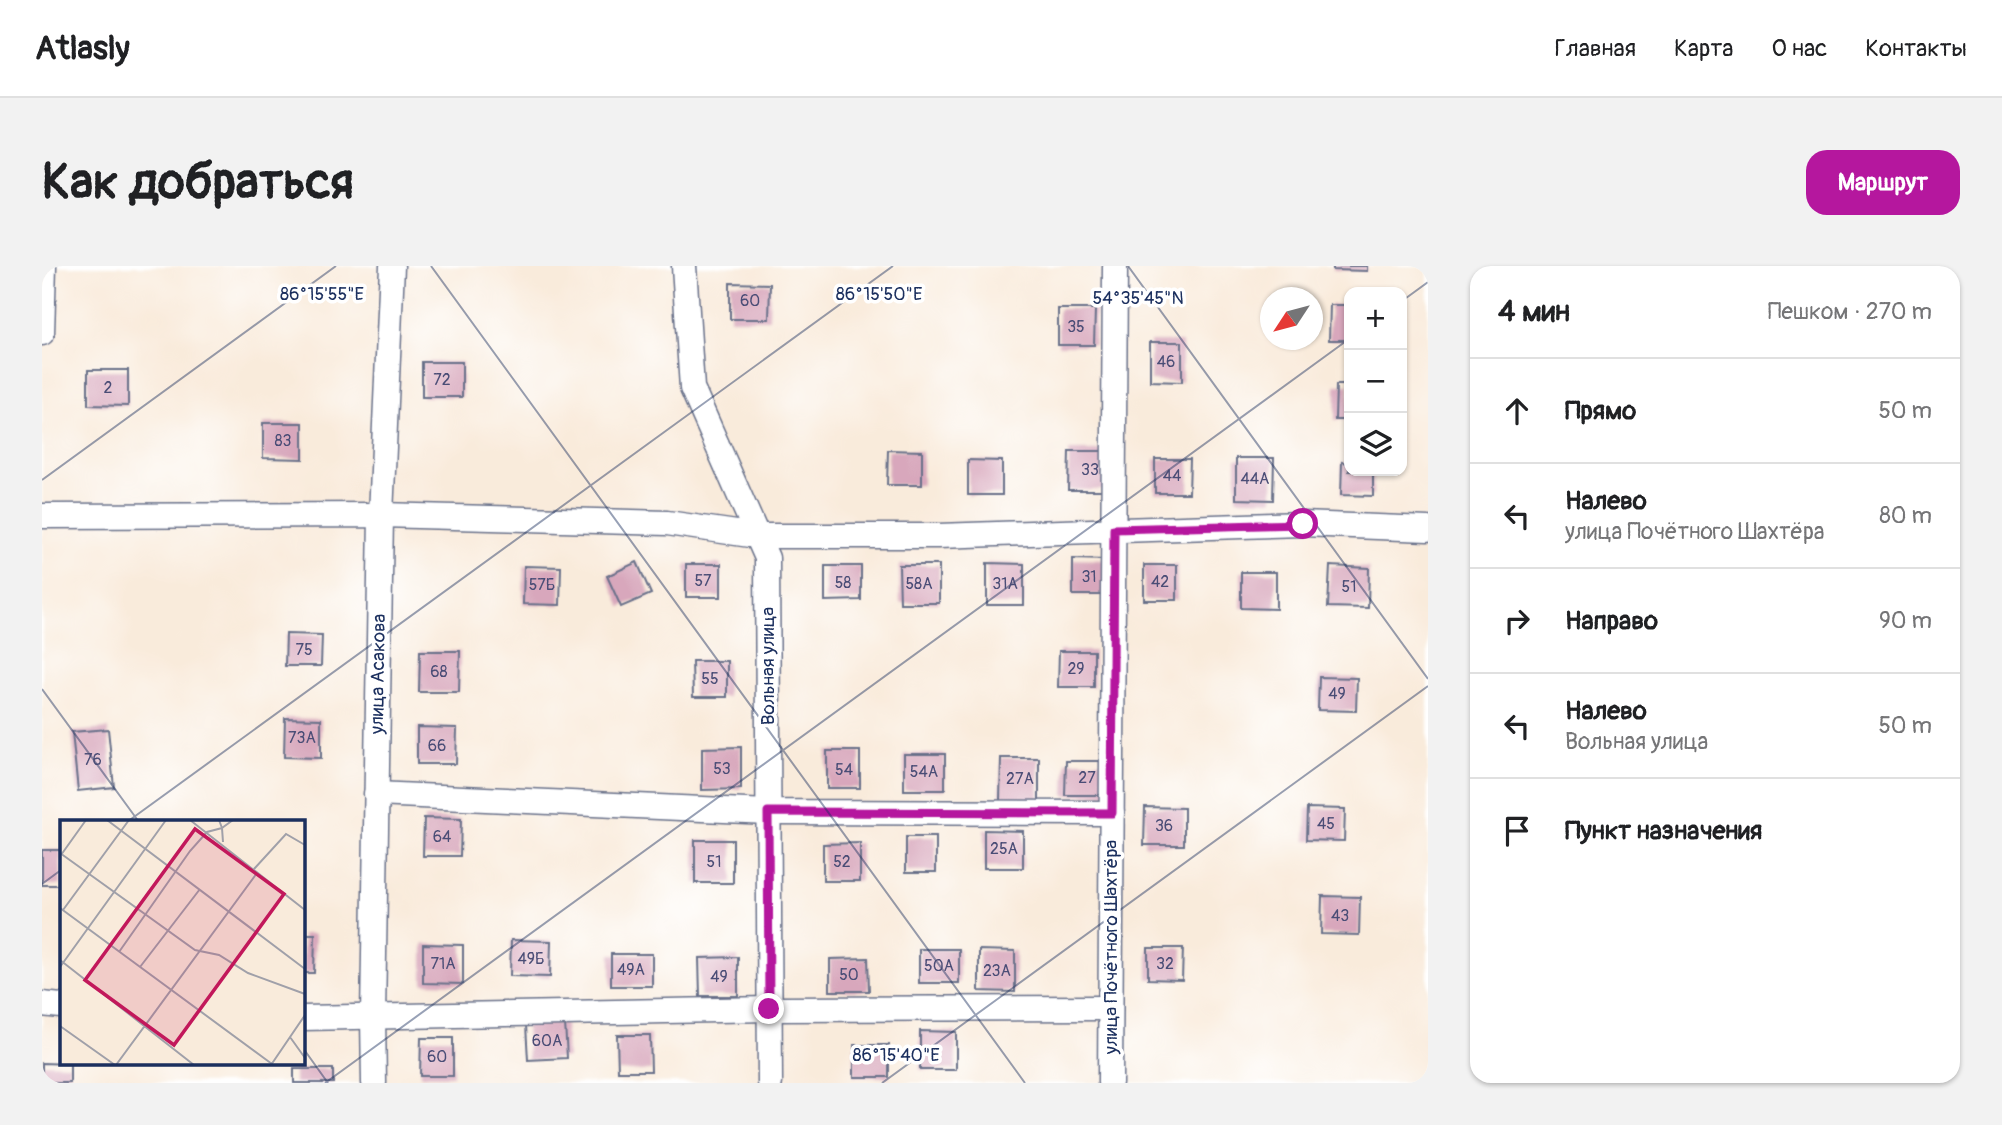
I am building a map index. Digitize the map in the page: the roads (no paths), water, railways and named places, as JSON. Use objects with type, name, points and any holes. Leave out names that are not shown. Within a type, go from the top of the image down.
[{"type":"street","points":[[42,333],[44,266]]},
{"type":"street","name":"улица Асакова","points":[[374,1083],[381,515],[392,266]]},
{"type":"street","name":"Вольная улица","points":[[684,266],[692,388],[767,558],[769,1083]]},
{"type":"street","name":"улица Почётного Шахтёра","points":[[1110,1083],[1115,266]]},
{"type":"street","points":[[42,516],[381,515],[667,523],[757,536],[938,536],[1303,524],[1428,529]]},
{"type":"street","points":[[376,794],[768,812],[1112,813]]},
{"type":"street","points":[[42,1004],[60,1006]]},
{"type":"street","points":[[304,1018],[769,1009],[1110,1007]]}]
